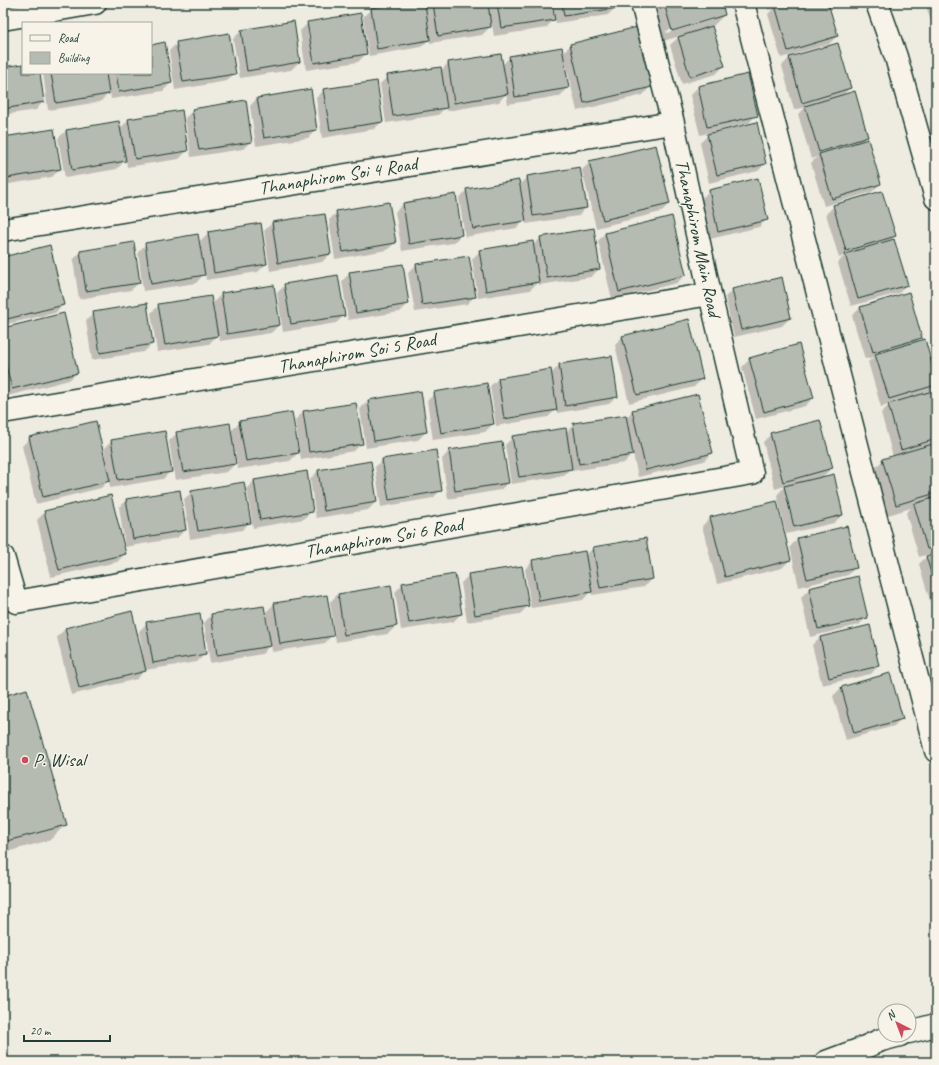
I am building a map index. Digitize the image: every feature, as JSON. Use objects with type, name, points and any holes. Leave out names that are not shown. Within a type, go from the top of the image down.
[{"type":"street","points":[[3,19],[95,3]]},
{"type":"street","name":"Thanaphirom Main Road","points":[[642,3],[673,123],[710,294],[752,473]]},
{"type":"street","points":[[743,3],[936,751]]},
{"type":"street","points":[[877,3],[896,57],[936,198]]},
{"type":"street","name":"Thanaphirom Soi 4 Road","points":[[3,230],[673,123]]},
{"type":"street","name":"Thanaphirom Soi 5 Road","points":[[3,412],[710,294]]},
{"type":"street","name":"Thanaphirom Soi 6 Road","points":[[3,557],[16,602],[752,473]]},
{"type":"street","points":[[917,1030],[936,1025]]},
{"type":"street","points":[[826,1062],[861,1050],[877,1042]]},
{"type":"building","points":[[401,3],[425,3],[430,40],[377,49],[371,8]]},
{"type":"building","points":[[433,3],[488,3],[491,27],[438,36]]},
{"type":"building","points":[[497,3],[552,3],[555,20],[501,28]]},
{"type":"building","points":[[562,3],[617,3],[617,8],[564,16]]},
{"type":"building","points":[[664,3],[722,3],[725,15],[672,31]]},
{"type":"building","points":[[783,3],[828,3],[838,36],[788,51],[775,5]]},
{"type":"building","points":[[361,13],[367,54],[314,63],[307,22]]},
{"type":"building","points":[[294,21],[300,62],[247,71],[241,30]]},
{"type":"building","points":[[712,26],[725,66],[690,77],[678,37]]},
{"type":"building","points":[[637,27],[652,87],[584,103],[570,44]]},
{"type":"building","points":[[229,33],[236,74],[183,82],[176,42]]},
{"type":"building","points":[[165,42],[172,83],[119,92],[116,74],[152,74],[152,45]]},
{"type":"building","points":[[838,43],[851,88],[802,103],[789,57]]},
{"type":"building","points":[[562,47],[569,88],[515,97],[509,56]]},
{"type":"building","points":[[501,54],[508,94],[454,103],[448,62]]},
{"type":"building","points":[[22,64],[22,74],[40,74],[44,102],[3,109],[3,67]]},
{"type":"building","points":[[441,67],[447,108],[393,116],[387,75]]},
{"type":"building","points":[[51,74],[106,74],[109,94],[56,103]]},
{"type":"building","points":[[748,74],[758,116],[707,127],[698,86]]},
{"type":"building","points":[[377,81],[383,122],[330,130],[323,89]]},
{"type":"building","points":[[311,89],[317,130],[264,138],[257,98]]},
{"type":"building","points":[[855,91],[868,137],[819,152],[805,106]]},
{"type":"building","points":[[246,100],[252,142],[199,150],[192,109]]},
{"type":"building","points":[[182,110],[188,151],[135,159],[128,119]]},
{"type":"building","points":[[119,121],[126,161],[72,170],[66,130]]},
{"type":"building","points":[[757,122],[766,164],[717,175],[707,134]]},
{"type":"building","points":[[54,129],[61,169],[7,178],[3,137]]},
{"type":"building","points":[[868,139],[881,184],[832,199],[819,154]]},
{"type":"building","points":[[656,145],[670,204],[603,220],[589,161]]},
{"type":"building","points":[[580,167],[587,208],[533,216],[527,176]]},
{"type":"building","points":[[758,178],[768,220],[718,232],[709,190]]},
{"type":"building","points":[[519,180],[526,221],[473,229],[466,189]]},
{"type":"building","points":[[882,191],[896,236],[846,251],[833,205]]},
{"type":"building","points":[[456,194],[462,235],[409,244],[403,203]]},
{"type":"building","points":[[389,202],[396,243],[343,252],[336,211]]},
{"type":"building","points":[[325,214],[331,254],[278,263],[272,222]]},
{"type":"building","points":[[672,216],[686,275],[619,292],[605,233]]},
{"type":"building","points":[[261,223],[267,264],[214,273],[208,232]]},
{"type":"building","points":[[594,228],[600,269],[547,278],[540,237]]},
{"type":"building","points":[[198,234],[205,275],[151,284],[145,243]]},
{"type":"building","points":[[894,239],[908,285],[858,299],[845,254]]},
{"type":"building","points":[[533,241],[539,282],[486,291],[479,250]]},
{"type":"building","points":[[134,242],[140,283],[86,291],[80,251]]},
{"type":"building","points":[[50,245],[64,305],[3,320],[3,257]]},
{"type":"building","points":[[469,256],[476,297],[422,305],[416,264]]},
{"type":"building","points":[[403,264],[409,304],[356,313],[349,272]]},
{"type":"building","points":[[338,275],[345,316],[291,324],[284,284]]},
{"type":"building","points":[[782,277],[791,318],[741,330],[732,289]]},
{"type":"building","points":[[274,285],[280,325],[227,334],[221,293]]},
{"type":"building","points":[[909,292],[922,338],[873,352],[860,307]]},
{"type":"building","points":[[211,296],[218,336],[165,345],[158,304]]},
{"type":"building","points":[[147,303],[153,344],[100,353],[93,312]]},
{"type":"building","points":[[64,313],[78,373],[12,389],[3,355],[3,328]]},
{"type":"building","points":[[689,319],[703,379],[637,395],[622,336]]},
{"type":"building","points":[[925,339],[936,379],[936,385],[889,399],[875,354]]},
{"type":"building","points":[[799,344],[814,398],[764,412],[749,358]]},
{"type":"building","points":[[612,356],[618,397],[565,406],[559,364]]},
{"type":"building","points":[[551,369],[557,410],[504,419],[498,378]]},
{"type":"building","points":[[487,383],[494,424],[441,433],[434,392]]},
{"type":"building","points":[[936,390],[936,439],[901,450],[888,404]]},
{"type":"building","points":[[421,391],[427,432],[374,441],[368,400]]},
{"type":"building","points":[[698,394],[713,453],[646,470],[632,410]]},
{"type":"building","points":[[356,403],[363,444],[309,452],[303,411]]},
{"type":"building","points":[[292,412],[299,453],[246,461],[239,421]]},
{"type":"building","points":[[626,415],[633,455],[579,464],[573,423]]},
{"type":"building","points":[[820,420],[833,468],[783,482],[770,433]]},
{"type":"building","points":[[96,421],[110,481],[43,497],[29,437]]},
{"type":"building","points":[[230,423],[236,464],[183,472],[176,432]]},
{"type":"building","points":[[566,428],[572,469],[519,477],[512,436]]},
{"type":"building","points":[[165,431],[172,472],[118,480],[111,440]]},
{"type":"building","points":[[502,442],[509,483],[455,491],[449,450]]},
{"type":"building","points":[[936,443],[936,493],[896,505],[882,459]]},
{"type":"building","points":[[436,450],[442,491],[389,500],[382,459]]},
{"type":"building","points":[[371,461],[377,502],[324,511],[318,470]]},
{"type":"building","points":[[307,471],[313,512],[260,520],[254,480]]},
{"type":"building","points":[[834,474],[843,515],[794,527],[784,486]]},
{"type":"building","points":[[244,482],[251,523],[198,531],[191,491]]},
{"type":"building","points":[[180,490],[186,530],[133,539],[126,499]]},
{"type":"building","points":[[111,495],[126,554],[59,570],[44,511]]},
{"type":"building","points":[[936,497],[936,547],[927,549],[914,504]]},
{"type":"building","points":[[777,501],[791,560],[725,577],[710,517]]},
{"type":"building","points":[[847,526],[857,568],[807,579],[797,538]]},
{"type":"building","points":[[646,538],[653,579],[600,588],[593,547]]},
{"type":"building","points":[[585,551],[592,592],[539,601],[532,560]]},
{"type":"building","points":[[936,553],[936,590],[926,556]]},
{"type":"building","points":[[522,566],[529,606],[475,615],[468,574]]},
{"type":"building","points":[[455,574],[462,614],[409,623],[402,583]]},
{"type":"building","points":[[858,576],[868,618],[818,629],[809,588]]},
{"type":"building","points":[[391,585],[397,626],[344,635],[338,594]]},
{"type":"building","points":[[327,595],[334,636],[280,644],[274,603]]},
{"type":"building","points":[[264,606],[271,646],[217,655],[211,614]]},
{"type":"building","points":[[132,611],[146,671],[79,688],[65,628]]},
{"type":"building","points":[[200,613],[206,654],[153,663],[146,622]]},
{"type":"building","points":[[870,625],[879,666],[829,678],[820,637]]},
{"type":"building","points":[[890,673],[903,719],[854,733],[841,687]]},
{"type":"building","name":"P. Wisal","points":[[27,689],[67,825],[3,842],[3,696]]},
{"type":"place","name":"P. Wisal","points":[[25,760]]}]
